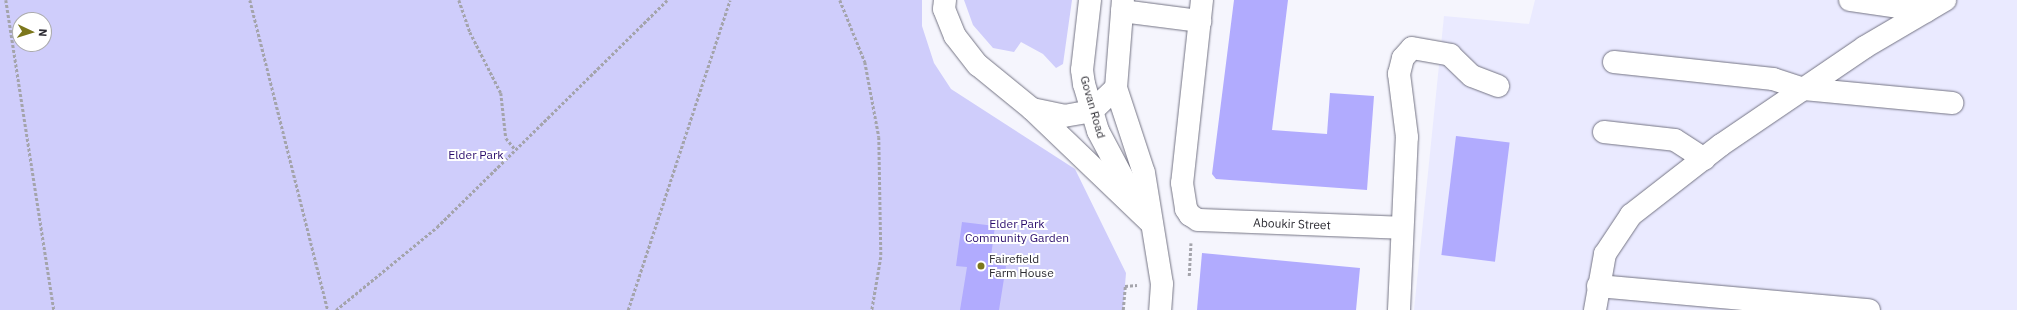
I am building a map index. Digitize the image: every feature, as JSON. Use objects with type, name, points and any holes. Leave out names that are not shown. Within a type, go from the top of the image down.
[{"type":"street","points":[[945,0],[944,9],[955,36],[978,65],[1032,109],[1152,224]]},
{"type":"street","name":"Govan Road","points":[[1090,0],[1082,70],[1092,111],[1122,182],[1152,224]]},
{"type":"street","points":[[1850,0],[1926,11]]},
{"type":"street","points":[[1595,310],[1598,286],[1605,254],[1631,215],[1704,159],[1804,89],[1945,0]]},
{"type":"street","points":[[1032,109],[1064,116],[1092,111],[1116,88],[1123,6],[1201,10]]},
{"type":"street","name":"Aboukir Street","points":[[1201,10],[1182,184],[1186,209],[1198,220],[1402,228]]},
{"type":"street","points":[[1399,310],[1407,137],[1399,74],[1403,58],[1412,48],[1450,55],[1472,76],[1498,86]]},
{"type":"street","points":[[1614,62],[1773,79],[1804,89],[1952,104]]},
{"type":"street","name":"Govan Road","points":[[1116,88],[1144,173],[1162,284],[1160,310]]},
{"type":"street","points":[[1604,132],[1675,140],[1704,159]]},
{"type":"street","points":[[1598,286],[1869,310]]},
{"type":"path","points":[[6,0],[54,310]]},
{"type":"path","points":[[250,0],[328,310]]},
{"type":"path","points":[[459,0],[470,32],[501,93],[506,138],[515,149]]},
{"type":"path","points":[[336,310],[437,227],[667,0]]},
{"type":"path","points":[[628,310],[730,0]]},
{"type":"path","points":[[840,0],[865,62],[879,137],[881,257],[872,310]]},
{"type":"shaded area","points":[[1535,0],[2017,0],[2017,310],[1414,310],[1444,16],[1529,24]]},
{"type":"green space","name":"Elder Park","points":[[0,0],[922,0],[922,26],[934,63],[951,89],[1075,169],[1126,273],[1123,310],[0,310]]},
{"type":"green space","points":[[964,0],[1072,0],[1063,64],[1056,68],[1043,54],[1021,42],[1014,52],[993,48],[973,25]]},
{"type":"building","points":[[1234,0],[1288,0],[1272,130],[1327,134],[1330,93],[1374,96],[1367,190],[1216,179],[1212,174]]},
{"type":"building","points":[[1456,136],[1510,143],[1495,262],[1441,255]]},
{"type":"building","name":"Fairefield Farm House","points":[[962,222],[995,226],[990,264],[1006,266],[999,310],[960,310],[967,267],[956,266]]},
{"type":"building","points":[[1202,253],[1360,268],[1356,310],[1197,310]]},
{"type":"place","name":"Fairefield Farm House","points":[[981,266]]},
{"type":"park label","name":"Elder Park Community Garden","points":[[1017,231]]}]
